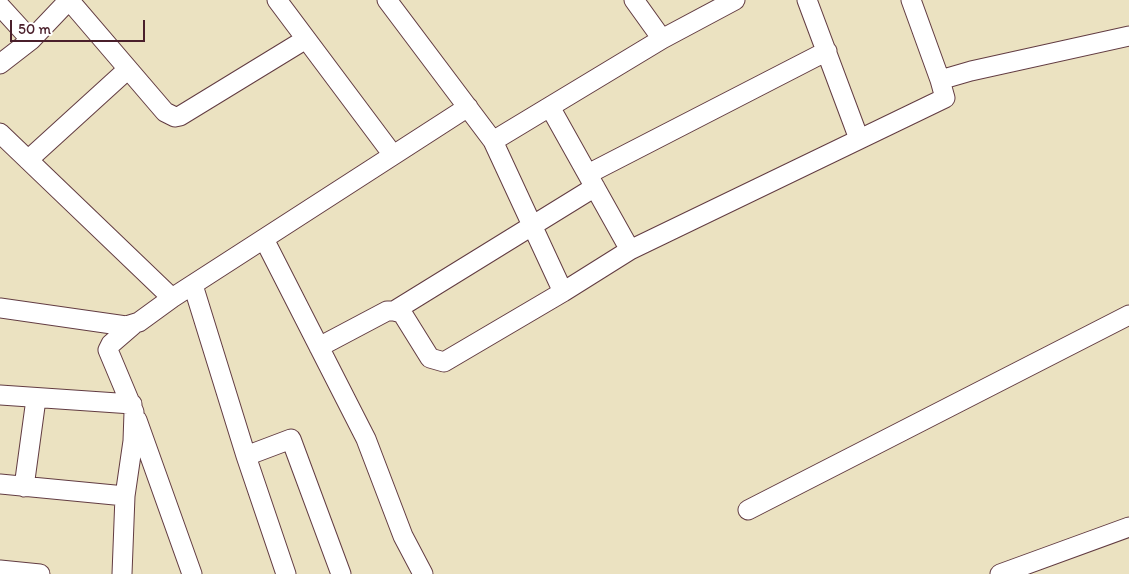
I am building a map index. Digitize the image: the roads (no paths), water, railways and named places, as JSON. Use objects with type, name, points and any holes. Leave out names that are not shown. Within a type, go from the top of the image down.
[{"type":"street","points":[[0,64],[31,40],[69,0],[165,112],[175,117],[180,116],[306,39]]},
{"type":"street","points":[[277,0],[393,155]]},
{"type":"street","points":[[634,0],[662,39]]},
{"type":"street","points":[[493,141],[662,39],[735,0]]},
{"type":"street","points":[[807,0],[859,139]]},
{"type":"street","points":[[319,348],[387,311],[394,311],[402,313],[430,358],[444,362],[564,292],[630,250],[945,98],[911,0]]},
{"type":"street","points":[[391,1],[493,141],[564,292]]},
{"type":"street","points":[[0,6],[31,40]]},
{"type":"street","points":[[940,80],[971,70],[1129,36]]},
{"type":"street","points":[[394,311],[533,226],[591,181],[827,51]]},
{"type":"street","points":[[28,160],[128,69]]},
{"type":"street","points":[[192,574],[133,408],[108,350],[110,344],[133,324],[172,298],[468,107]]},
{"type":"street","points":[[550,107],[630,250]]},
{"type":"street","points":[[0,133],[172,298]]},
{"type":"street","points":[[264,239],[366,439],[403,536],[424,574]]},
{"type":"street","points":[[193,285],[246,456],[286,574]]},
{"type":"street","points":[[0,308],[126,326],[133,324]]},
{"type":"street","points":[[748,510],[1129,315]]},
{"type":"street","points":[[0,395],[133,408]]},
{"type":"street","points":[[24,487],[36,399]]},
{"type":"street","points":[[122,574],[125,496],[133,440],[133,408]]},
{"type":"street","points":[[246,456],[292,439],[341,574]]},
{"type":"street","points":[[0,484],[125,496]]},
{"type":"street","points":[[1001,574],[1129,527]]},
{"type":"street","points":[[0,570],[40,574]]}]
